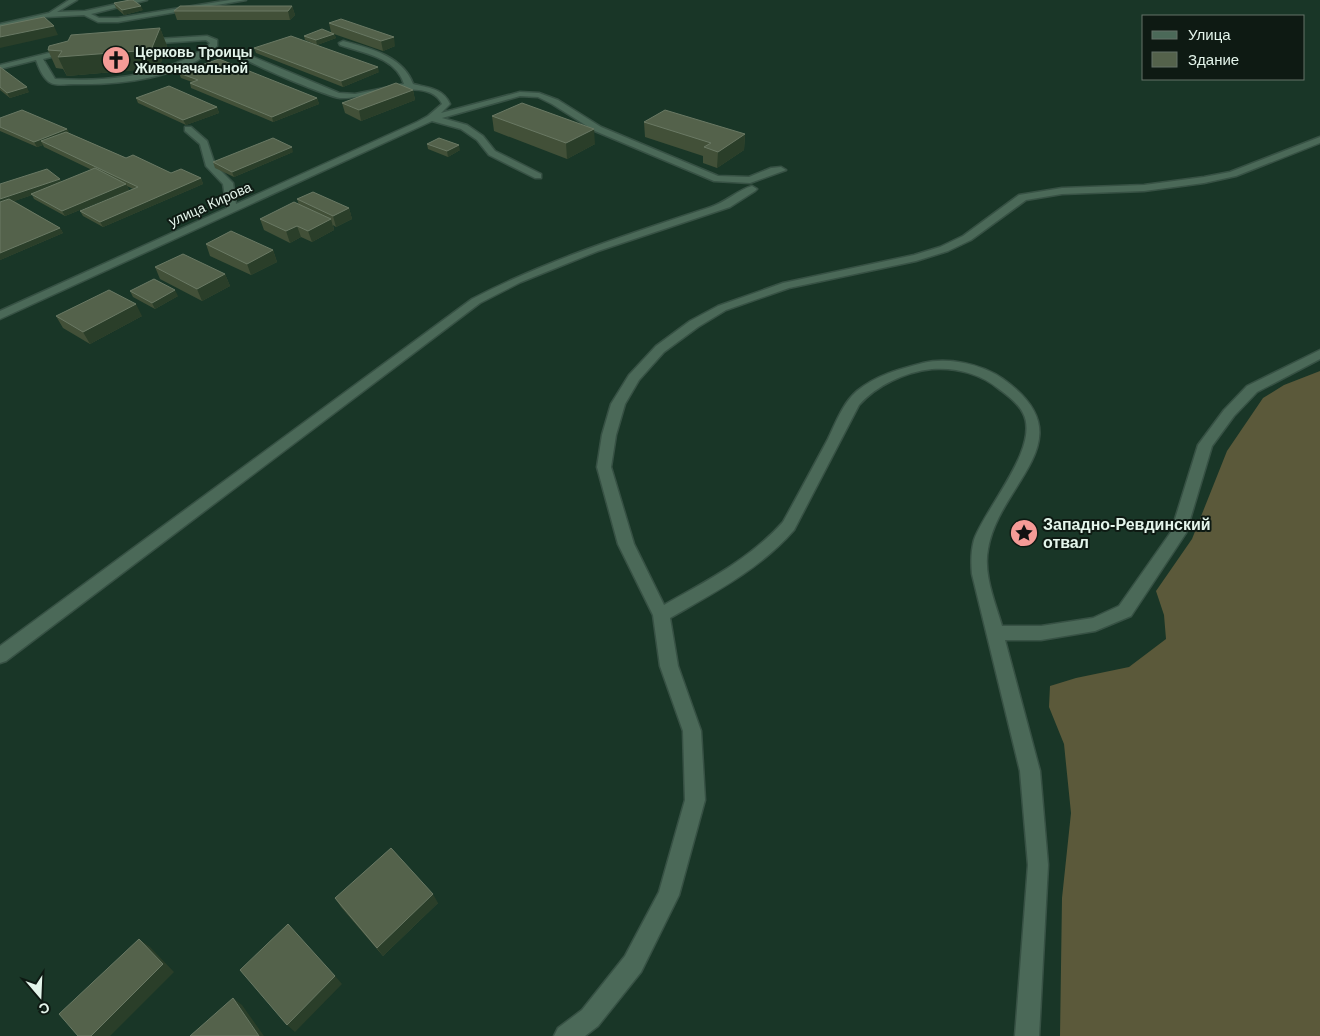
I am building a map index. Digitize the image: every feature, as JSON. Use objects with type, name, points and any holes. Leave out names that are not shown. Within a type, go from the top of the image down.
[{"type":"street","points":[[46,15],[74,0]]},
{"type":"street","points":[[0,26],[46,15],[85,13],[144,0]]},
{"type":"street","points":[[85,13],[98,20],[118,20],[243,0]]},
{"type":"street","points":[[38,57],[47,75],[53,81],[77,82],[163,71],[180,65],[213,46],[214,42],[207,38],[139,43]]},
{"type":"street","points":[[342,43],[392,62],[402,68],[408,78],[409,86]]},
{"type":"street","points":[[0,67],[78,48]]},
{"type":"street","points":[[248,58],[344,96],[364,95],[394,87],[409,86],[437,93],[446,100],[446,104],[431,118]]},
{"type":"street","points":[[431,118],[465,111],[514,96],[539,95],[555,102],[598,130],[717,178],[750,180],[771,171],[781,170]]},
{"type":"street","points":[[431,118],[464,127],[480,138],[492,153],[538,176]]},
{"type":"street","name":"улица Кирова","points":[[0,315],[431,118]]},
{"type":"street","points":[[188,129],[204,143],[211,166],[228,183],[232,209]]},
{"type":"street","points":[[566,1036],[590,1018],[633,964],[669,895],[696,800],[692,731],[669,666],[661,615],[626,544],[604,467],[609,435],[618,404],[634,378],[660,349],[694,324],[751,296],[787,285],[916,258],[944,250],[974,234],[1012,203],[1023,197],[1062,191],[1144,188],[1204,180],[1232,174],[1320,140]]},
{"type":"street","points":[[0,656],[476,301],[517,280],[594,249],[726,205],[752,189]]},
{"type":"street","points":[[996,633],[1041,634],[1095,624],[1125,610],[1178,533],[1205,445],[1229,413],[1252,388],[1320,354]]},
{"type":"street","points":[[661,615],[757,557],[776,543],[790,526],[852,403],[864,389],[878,381],[929,366],[972,369],[995,379],[1011,392],[1031,415],[1033,427],[1029,450],[983,536],[978,556],[980,574],[1030,771],[1038,865],[1027,1036]]},
{"type":"shaded area","points":[[1320,371],[1320,1036],[1060,1036],[1062,898],[1071,813],[1064,744],[1049,707],[1050,686],[1076,678],[1129,667],[1166,639],[1164,615],[1156,591],[1192,539],[1227,451],[1263,398],[1284,385]]},
{"type":"building","points":[[130,0],[141,6],[122,10],[114,3]]},
{"type":"building","points":[[180,6],[292,6],[288,11],[174,11]]},
{"type":"building","points":[[44,17],[54,26],[0,37],[0,26]]},
{"type":"building","points":[[341,19],[394,37],[381,41],[329,23]]},
{"type":"building","points":[[160,28],[151,50],[58,57],[62,51],[48,50],[49,46],[68,41],[71,35]]},
{"type":"building","points":[[322,29],[334,34],[316,40],[304,36]]},
{"type":"building","points":[[291,36],[378,67],[341,81],[254,48]]},
{"type":"building","points":[[219,59],[317,98],[272,117],[190,83],[198,80],[179,73]]},
{"type":"building","points":[[0,67],[27,87],[7,93],[0,87]]},
{"type":"building","points":[[396,83],[413,90],[359,110],[342,103]]},
{"type":"building","points":[[169,86],[217,107],[183,120],[136,98]]},
{"type":"building","points":[[522,103],[594,129],[566,143],[492,116]]},
{"type":"building","points":[[22,110],[67,129],[34,142],[0,127],[0,118]]},
{"type":"building","points":[[665,110],[745,134],[718,152],[704,147],[711,143],[644,122]]},
{"type":"building","points":[[66,132],[126,158],[133,155],[171,173],[181,169],[201,178],[100,222],[80,211],[138,187],[41,141]]},
{"type":"building","points":[[273,138],[292,147],[232,172],[213,162]]},
{"type":"building","points":[[439,138],[459,145],[447,151],[427,144]]},
{"type":"building","points":[[95,168],[126,184],[62,211],[31,194]]},
{"type":"building","points":[[47,169],[60,179],[0,199],[0,184]]},
{"type":"building","points":[[313,192],[349,208],[333,216],[297,199]]},
{"type":"building","points":[[9,199],[60,228],[0,253],[0,202]]},
{"type":"building","points":[[294,202],[331,219],[308,231],[297,226],[286,231],[260,219]]},
{"type":"building","points":[[231,231],[273,250],[247,264],[206,244]]},
{"type":"building","points":[[183,254],[225,274],[197,289],[155,267]]},
{"type":"building","points":[[154,279],[175,290],[152,303],[130,291]]},
{"type":"building","points":[[109,290],[136,304],[83,332],[56,316]]},
{"type":"building","points":[[391,848],[433,894],[377,948],[335,898]]},
{"type":"building","points":[[288,924],[335,976],[287,1025],[240,970]]},
{"type":"building","points":[[139,939],[163,964],[91,1036],[78,1036],[59,1014]]},
{"type":"building","points":[[233,998],[259,1036],[190,1036]]},
{"type":"place","name":"Церковь Троицы Живоначальной","points":[[116,60]]},
{"type":"place","name":"Западно-Ревдинский отвал","points":[[1024,533]]}]
